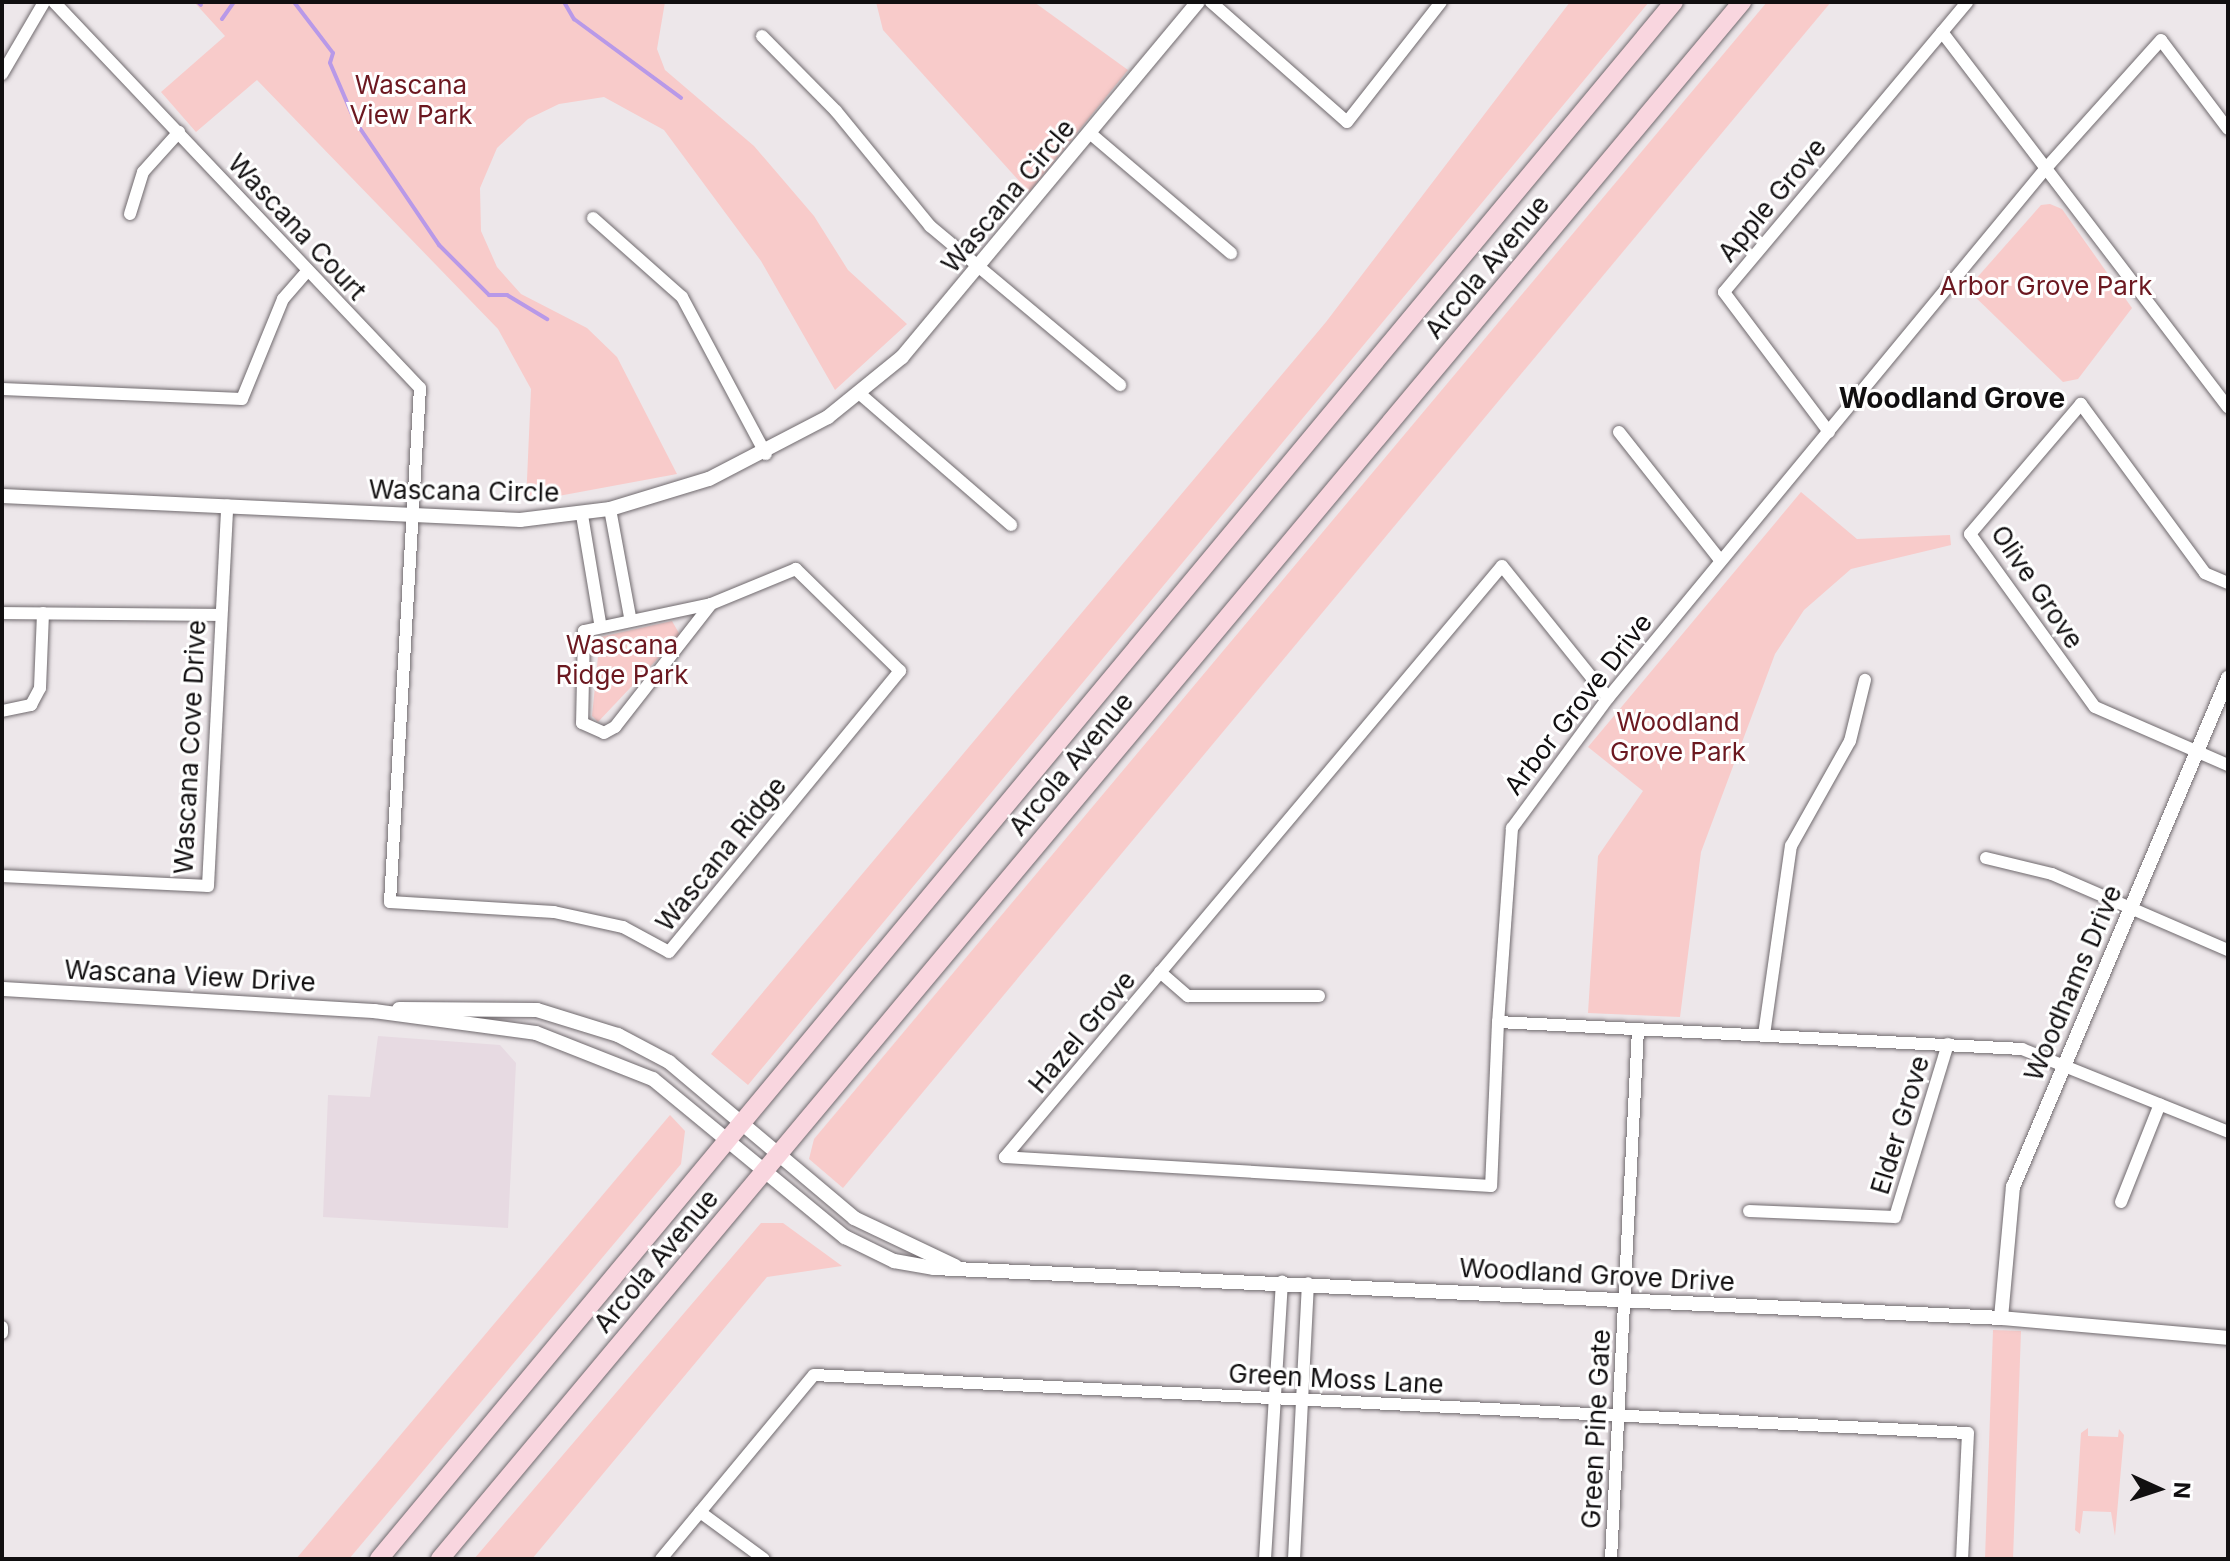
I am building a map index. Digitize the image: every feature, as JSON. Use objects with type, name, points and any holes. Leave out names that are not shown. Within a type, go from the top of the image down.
[{"type":"main road","name":"Arcola Avenue","points":[[379,1559],[742,1127],[1674,2]]},
{"type":"main road","name":"Arcola Avenue","points":[[440,1559],[1742,2]]},
{"type":"street","points":[[2,74],[44,2]]},
{"type":"street","name":"Wascana Court","points":[[54,2],[179,132],[306,273],[420,388],[413,518]]},
{"type":"street","name":"Wascana Circle","points":[[2,496],[227,505],[413,518],[582,515],[610,509],[766,454],[860,394],[980,268],[1198,2]]},
{"type":"street","points":[[1211,2],[1347,122],[1441,2]]},
{"type":"street","name":"Apple Grove","points":[[1829,432],[1724,292],[1967,2]]},
{"type":"street","points":[[1942,32],[2225,397]]},
{"type":"street","points":[[762,36],[836,111],[930,226],[1120,385]]},
{"type":"street","name":"Arbor Grove Drive","points":[[1498,1022],[1512,828],[1608,698],[2046,168],[2161,40],[2228,129]]},
{"type":"street","points":[[130,214],[143,172],[179,132]]},
{"type":"street","points":[[1091,134],[1231,253]]},
{"type":"street","points":[[593,218],[682,297],[766,454]]},
{"type":"street","points":[[2,389],[242,399],[283,299],[306,273]]},
{"type":"street","points":[[860,394],[1011,525]]},
{"type":"street","name":"Olive Grove","points":[[2198,753],[2095,707],[1970,534],[2081,404],[2205,573],[2228,583]]},
{"type":"street","points":[[1619,432],[1721,561]]},
{"type":"street","name":"Wascana Cove Drive","points":[[2,876],[208,886],[227,505]]},
{"type":"street","points":[[610,509],[630,617]]},
{"type":"street","points":[[582,515],[600,622]]},
{"type":"street","name":"Wascana Ridge","points":[[413,518],[390,902],[554,912],[623,927],[669,952],[900,671],[796,569],[711,604],[600,622],[584,631],[579,708],[582,723],[604,733],[711,604]]},
{"type":"street","name":"Hazel Grove","points":[[1498,1022],[1491,1186],[1005,1157],[1502,566],[1608,698]]},
{"type":"street","points":[[2,613],[220,615]]},
{"type":"street","points":[[2,711],[31,705],[40,688],[43,613]]},
{"type":"street","name":"Woodhams Drive","points":[[2001,1318],[2013,1187],[2228,678]]},
{"type":"street","points":[[1764,1035],[1791,846],[1850,741],[1865,680]]},
{"type":"street","points":[[2198,753],[2228,765]]},
{"type":"street","points":[[1986,858],[2052,874],[2228,950]]},
{"type":"street","points":[[1160,972],[1188,996],[1319,996]]},
{"type":"street","name":"Wascana View Drive","points":[[2,989],[374,1011],[536,1033],[593,1051],[653,1079],[726,1146],[763,1175]]},
{"type":"street","name":"Wascana View Drive","points":[[374,1011],[463,1005],[537,1010],[618,1035],[669,1062],[742,1127],[779,1155]]},
{"type":"street","points":[[1498,1022],[2022,1049],[2228,1132]]},
{"type":"street","name":"Green Pine Gate","points":[[1611,1559],[1638,1029]]},
{"type":"street","name":"Elder Grove","points":[[1749,1211],[1895,1217],[1948,1044]]},
{"type":"street","points":[[2121,1202],[2160,1104]]},
{"type":"street","name":"Woodland Grove Drive","points":[[779,1155],[854,1218],[963,1270]]},
{"type":"street","name":"Woodland Grove Drive","points":[[763,1175],[845,1237],[882,1255],[963,1270],[1308,1283],[2001,1318],[2228,1338]]},
{"type":"street","points":[[1265,1559],[1282,1282]]},
{"type":"street","points":[[1294,1559],[1308,1283]]},
{"type":"street","name":"Green Moss Lane","points":[[661,1559],[814,1375],[1968,1433],[1962,1559]]},
{"type":"street","points":[[700,1512],[764,1559]]},
{"type":"shaded area","points":[[378,1036],[500,1045],[516,1063],[508,1228],[323,1217],[328,1095],[370,1097]]},
{"type":"green space","name":"Wascana View Park","points":[[194,2],[665,2],[657,49],[665,70],[754,146],[814,216],[848,270],[907,324],[835,390],[761,261],[664,130],[604,97],[559,104],[528,119],[497,148],[480,188],[481,231],[497,267],[521,294],[587,328],[617,357],[677,474],[526,502],[531,389],[498,329],[257,80],[196,132],[161,92],[225,36]]},
{"type":"green space","points":[[876,2],[1034,2],[1128,70],[1029,192],[883,30]]},
{"type":"green space","points":[[1570,2],[1649,2],[748,1085],[711,1054],[1326,322]]},
{"type":"green space","points":[[1767,2],[1831,2],[843,1188],[809,1159],[814,1139]]},
{"type":"green space","name":"Arbor Grove Park","points":[[2050,204],[2062,209],[2132,308],[2078,379],[2063,382],[1967,289],[2041,205]]},
{"type":"green space","name":"Woodland Grove Park","points":[[1801,492],[1857,539],[1950,535],[1951,545],[1851,569],[1804,610],[1775,654],[1701,852],[1680,1017],[1588,1013],[1598,856],[1643,791],[1588,747]]},
{"type":"green space","name":"Wascana Ridge Park","points":[[672,621],[680,635],[598,722],[592,716],[600,637]]},
{"type":"green space","points":[[670,1115],[685,1131],[681,1164],[349,1559],[296,1559]]},
{"type":"green space","points":[[761,1223],[783,1223],[842,1266],[767,1277],[532,1559],[474,1559]]},
{"type":"green space","points":[[1993,1330],[2021,1331],[2013,1559],[1985,1559]]},
{"type":"green space","points":[[2088,1428],[2088,1436],[2118,1437],[2119,1429],[2124,1435],[2115,1536],[2111,1512],[2083,1511],[2080,1534],[2075,1530],[2081,1433]]},
{"type":"waterway","points":[[198,2],[201,5]]},
{"type":"waterway","points":[[222,19],[234,2]]},
{"type":"waterway","points":[[294,2],[333,53],[330,63],[355,121],[439,245],[489,295],[507,295],[547,319]]},
{"type":"waterway","points":[[564,2],[574,19],[681,98]]},
{"type":"district","name":"Woodland Grove","points":[[1952,398]]}]
